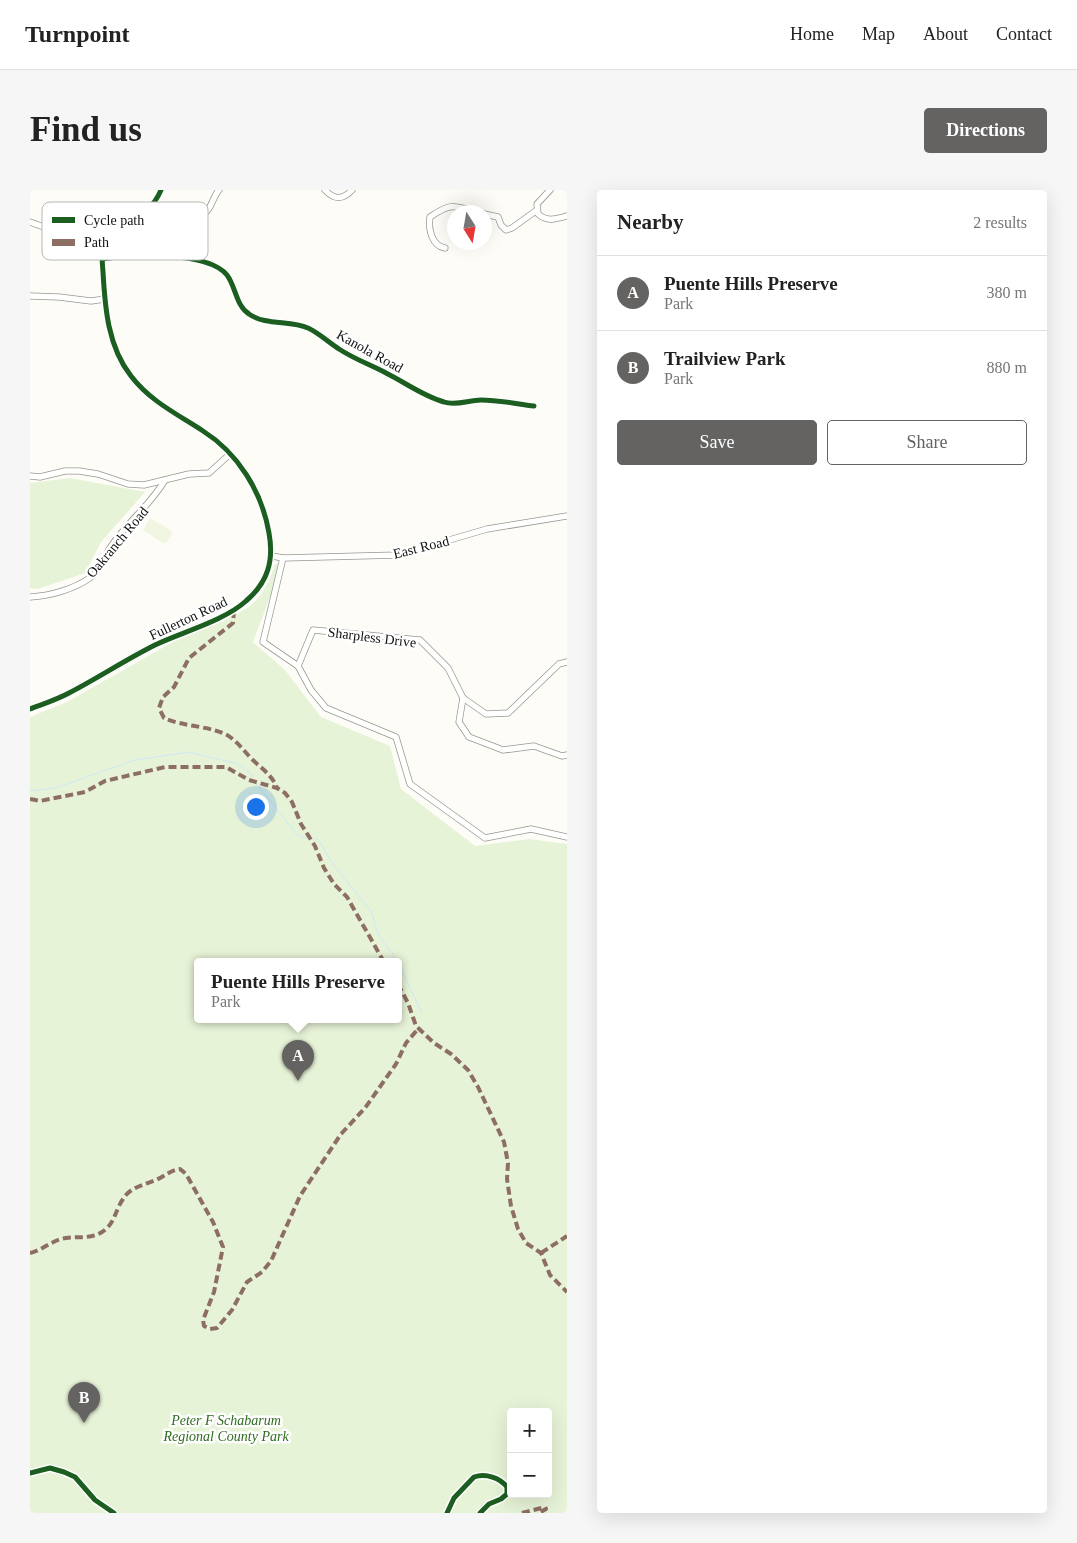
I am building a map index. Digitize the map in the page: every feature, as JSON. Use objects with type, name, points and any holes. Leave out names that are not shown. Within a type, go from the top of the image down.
[{"type":"street","name":"Fullerton Road","points":[[154,202],[161,190]]},
{"type":"street","points":[[208,209],[219,190]]},
{"type":"street","points":[[325,190],[332,196],[339,198],[352,190]]},
{"type":"street","points":[[550,190],[539,200],[537,210],[541,216],[548,219],[567,216]]},
{"type":"street","points":[[445,248],[436,244],[429,224],[430,218],[447,207]]},
{"type":"street","points":[[492,216],[498,217],[501,225],[506,230],[512,228],[537,210]]},
{"type":"street","points":[[30,222],[42,226]]},
{"type":"street","name":"Fullerton Road","points":[[30,709],[68,694],[154,646],[234,610],[258,588],[267,572],[272,556],[269,530],[259,500],[250,481],[230,454],[208,434],[152,398],[131,376],[122,363],[110,333],[102,260]]},
{"type":"street","name":"Kanola Road","points":[[191,260],[208,263],[221,269],[228,276],[243,310],[250,315],[264,320],[298,324],[308,328],[344,352],[418,391],[451,404],[481,400],[534,406]]},
{"type":"street","points":[[30,296],[59,297],[91,302],[105,299]]},
{"type":"street","points":[[209,473],[230,454]]},
{"type":"street","points":[[30,476],[38,477],[74,470],[98,474],[132,485],[147,484],[189,474],[209,473],[216,475]]},
{"type":"street","name":"Oakranch Road","points":[[30,597],[64,590],[94,575],[119,536],[154,499],[165,480]]},
{"type":"street","name":"East Road","points":[[272,556],[283,558],[398,555],[487,530],[567,516]]},
{"type":"street","points":[[283,558],[263,642],[298,666],[311,690],[326,708],[396,737],[410,784],[485,838],[531,829],[567,837]]},
{"type":"street","name":"Sharpless Drive","points":[[298,666],[313,630],[420,640],[448,668],[463,698],[486,714],[508,712],[559,664],[567,662]]},
{"type":"street","points":[[463,698],[459,722],[468,738],[503,750],[534,746],[562,756],[567,755]]},
{"type":"green space","points":[[70,478],[145,492],[101,542],[85,573],[38,589],[30,588],[30,483]]},
{"type":"green space","points":[[150,518],[173,532],[167,542],[163,543],[143,530]]},
{"type":"green space","name":"Peter F Schabarum Regional County Park","points":[[278,563],[275,584],[253,642],[285,670],[321,717],[390,746],[401,789],[475,846],[529,839],[567,844],[567,1513],[30,1513],[30,717],[67,702],[171,643],[224,621],[249,607],[260,596],[269,581],[275,564]]},
{"type":"waterway","points":[[30,791],[55,788],[135,760],[189,752],[238,764],[253,776]]},
{"type":"waterway","points":[[256,783],[298,836],[307,838]]},
{"type":"waterway","points":[[315,838],[319,841],[334,866],[371,911],[379,936],[396,958]]},
{"type":"waterway","points":[[402,971],[422,1013]]},
{"type":"marked path","points":[[234,610],[233,623],[189,658],[174,687],[163,697],[159,708],[164,718],[224,733],[230,737],[268,774],[277,788]]},
{"type":"marked path","points":[[30,799],[40,801],[85,792],[105,781],[165,767],[226,767],[249,780],[277,788],[285,793],[292,802],[324,868],[334,884],[347,897],[382,958]]},
{"type":"marked path","points":[[402,992],[416,1026],[468,1070],[478,1087],[504,1142],[508,1163],[507,1179],[511,1206],[518,1229],[526,1243],[541,1253],[550,1275],[567,1292]]},
{"type":"marked path","points":[[30,1253],[61,1239],[97,1235],[106,1229],[129,1192],[180,1169],[186,1174],[213,1222],[223,1247],[214,1292],[203,1320],[204,1326],[210,1329],[217,1328],[232,1310],[247,1282],[262,1272],[271,1261],[300,1196],[341,1134],[365,1108],[396,1064],[406,1043],[418,1029]]},
{"type":"marked path","points":[[541,1253],[567,1236]]},
{"type":"marked path","points":[[522,1513],[545,1507],[546,1509],[539,1513]]},
{"type":"cycle path","points":[[154,202],[161,190]]},
{"type":"cycle path","points":[[30,709],[69,693],[155,645],[202,626],[237,608],[254,594],[260,586],[270,562],[271,553],[266,518],[247,475],[227,450],[216,440],[147,393],[138,385],[123,365],[109,327],[102,260]]},
{"type":"cycle path","points":[[194,260],[217,267],[227,275],[241,306],[249,314],[270,322],[294,324],[308,328],[345,353],[429,396],[449,403],[488,400],[534,406]]},
{"type":"cycle path","points":[[30,1473],[50,1468],[75,1477],[95,1500],[114,1513]]},
{"type":"cycle path","points":[[447,1513],[454,1498],[474,1477],[488,1476],[497,1479],[507,1487],[507,1494],[489,1504],[480,1513]]},
{"type":"place","name":"Puente Hills Preserve","points":[[298,1081]]},
{"type":"place","name":"Trailview Park","points":[[84,1423]]}]
